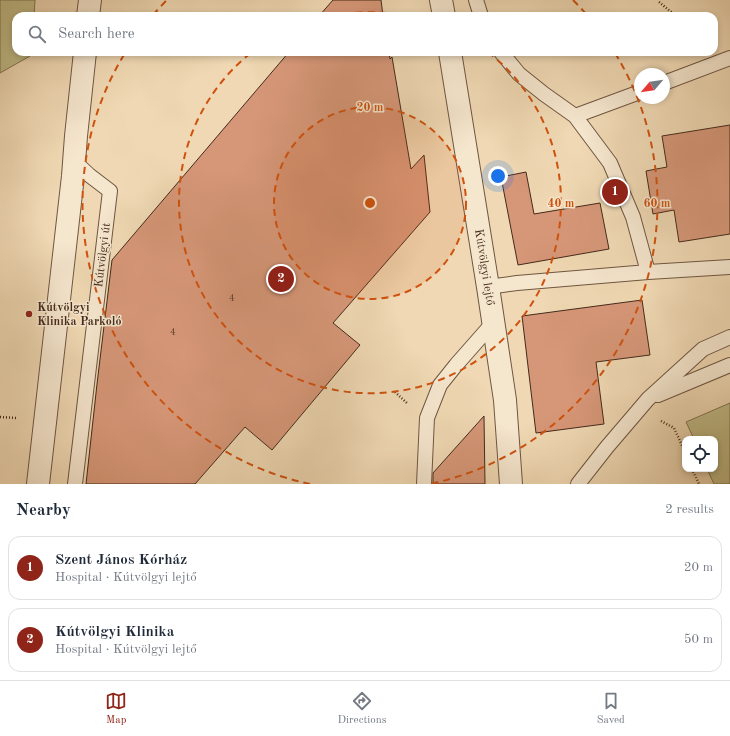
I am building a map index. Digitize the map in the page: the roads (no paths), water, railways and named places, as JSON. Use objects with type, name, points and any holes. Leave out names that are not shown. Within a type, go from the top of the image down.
[{"type":"street","points":[[88,12],[90,0]]},
{"type":"street","points":[[441,0],[443,12]]},
{"type":"street","points":[[38,484],[75,162],[76,136],[85,56]]},
{"type":"street","name":"Kútvölgyi lejtő","points":[[451,56],[505,400],[511,484]]},
{"type":"lane","points":[[476,0],[480,12]]},
{"type":"lane","points":[[504,56],[519,74],[575,116],[610,163],[633,217],[648,272]]},
{"type":"lane","points":[[670,81],[730,58]]},
{"type":"lane","points":[[575,116],[634,94]]},
{"type":"lane","name":"Kútvölgyi út","points":[[75,162],[110,191],[75,484]]},
{"type":"lane","points":[[488,287],[517,283],[648,272],[730,267]]},
{"type":"lane","points":[[424,484],[427,418],[440,385],[493,324]]},
{"type":"lane","points":[[581,480],[644,404],[703,349],[730,337]]},
{"type":"lane","points":[[644,404],[730,365]]},
{"type":"place","name":"Szent János Kórház","points":[[615,192]]},
{"type":"place","name":"Kútvölgyi Klinika","points":[[281,279]]},
{"type":"place","name":"Kútvölgyi Klinika Parkoló","points":[[29,314]]}]
